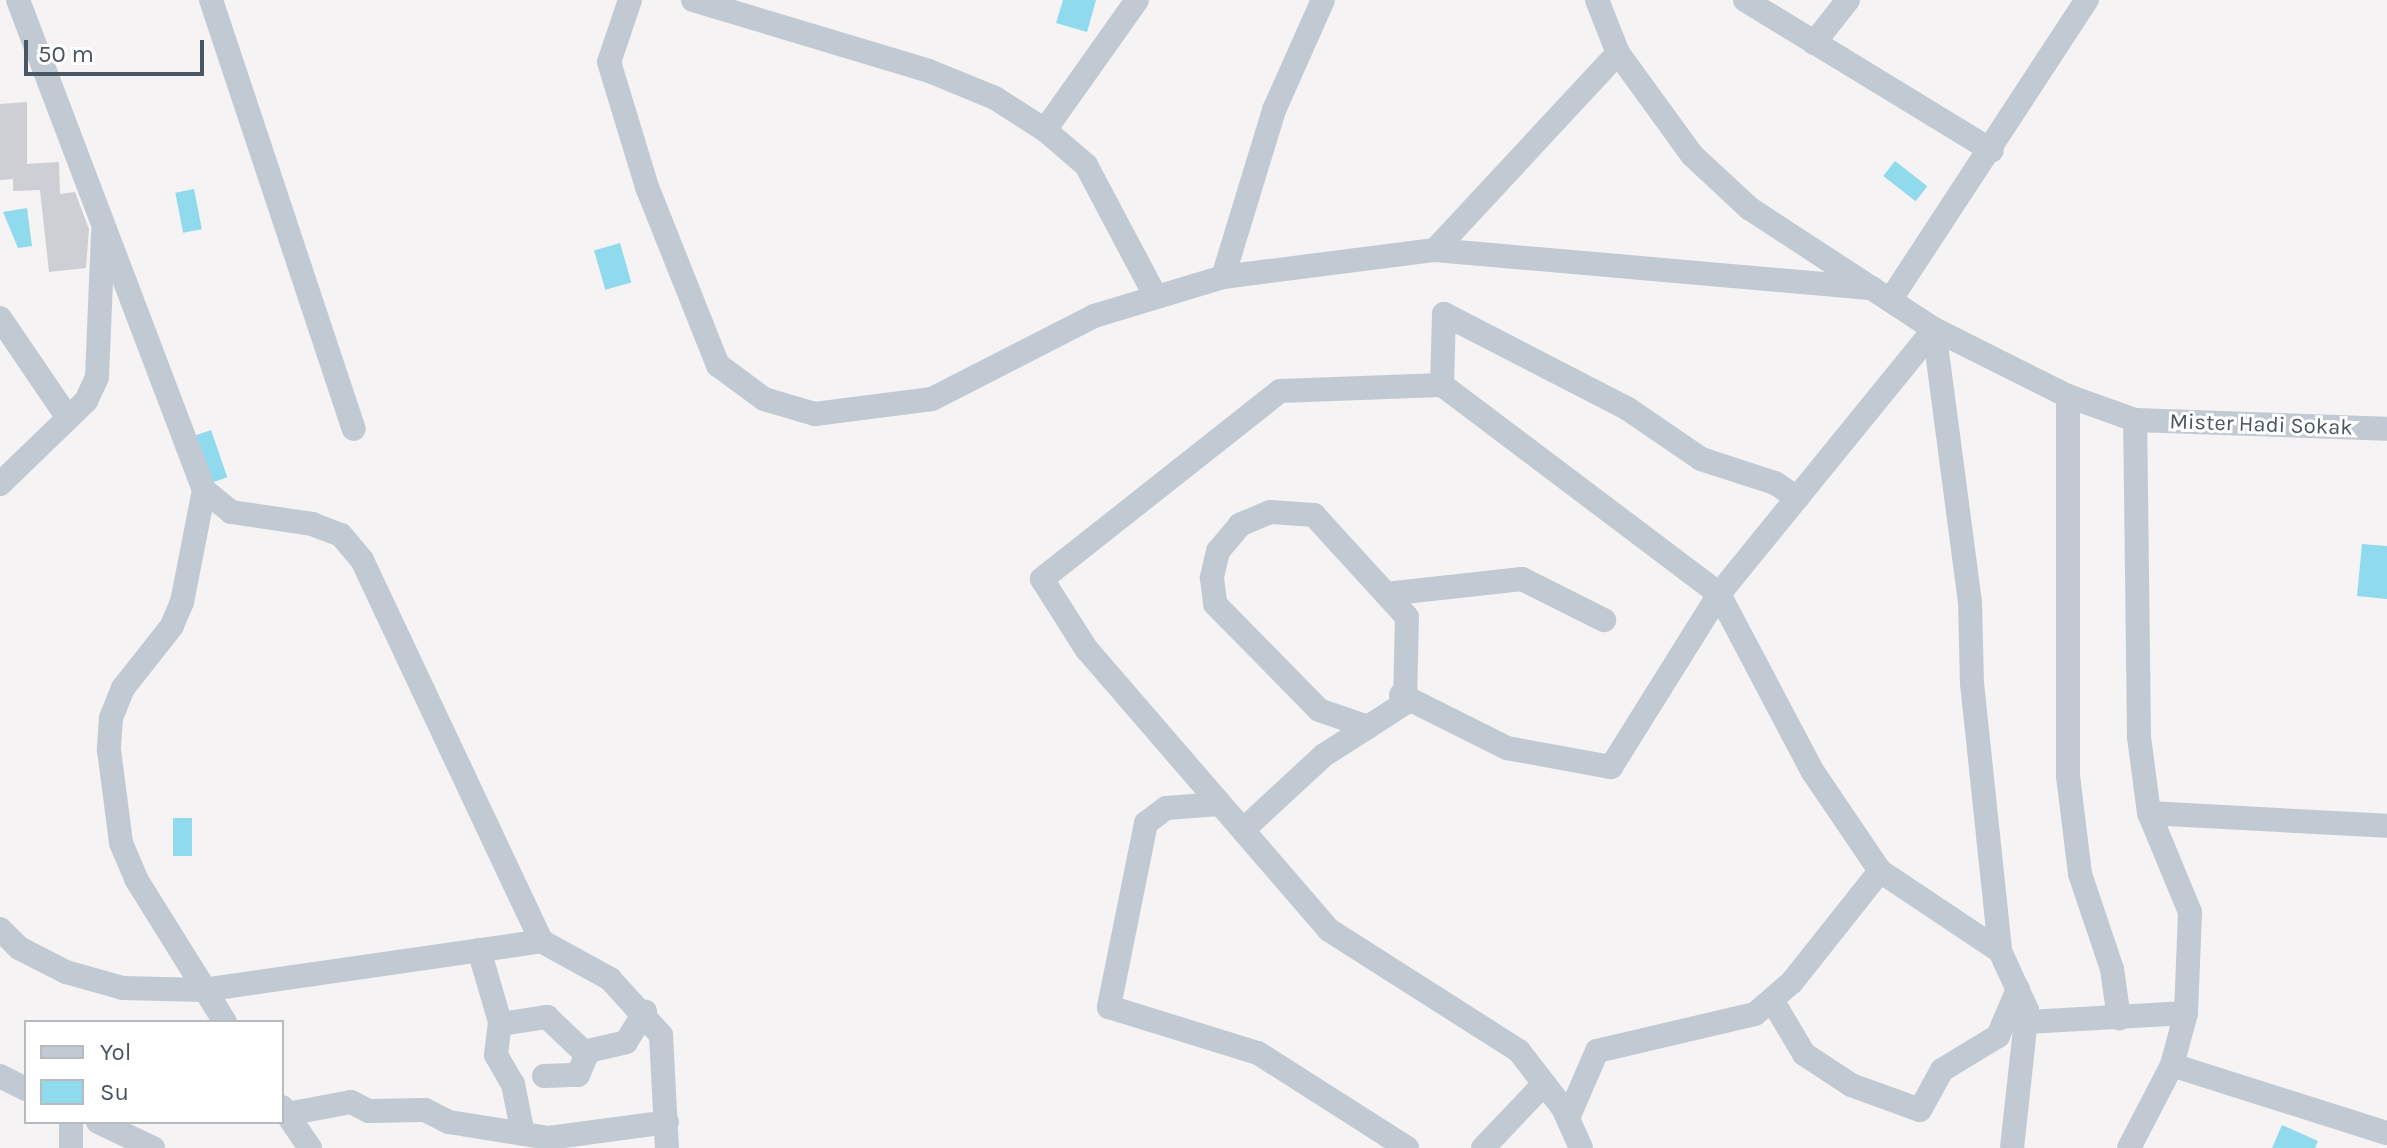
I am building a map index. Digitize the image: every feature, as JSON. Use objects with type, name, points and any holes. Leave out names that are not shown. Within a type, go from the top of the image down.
[{"type":"street","points":[[18,0],[204,490],[231,512],[312,524],[341,535],[362,560],[541,941]]},
{"type":"street","points":[[211,0],[354,429]]},
{"type":"street","points":[[630,0],[609,62],[647,187],[718,365],[764,399],[815,414],[932,399],[1094,316],[1223,277],[1435,250],[1882,293],[1992,151],[2087,0]]},
{"type":"street","points":[[693,0],[929,71],[995,98],[1045,130],[1086,165],[1156,297]]},
{"type":"street","points":[[1045,130],[1137,0]]},
{"type":"street","points":[[1223,277],[1274,110],[1323,0]]},
{"type":"street","name":"Mister Hadi Sokak","points":[[1597,0],[1618,53],[1692,155],[1749,208],[1934,329],[2068,396],[2135,420],[2387,429]]},
{"type":"street","points":[[1745,0],[1992,151]]},
{"type":"street","points":[[1814,43],[1848,0]]},
{"type":"street","points":[[1435,250],[1618,53]]},
{"type":"street","points":[[0,484],[86,401],[97,377],[104,222]]},
{"type":"street","points":[[1442,385],[1444,314],[1628,409],[1701,459],[1775,483],[1797,498]]},
{"type":"street","points":[[0,318],[68,418]]},
{"type":"street","points":[[1401,695],[1507,748],[1611,767],[1719,594],[1934,329]]},
{"type":"street","points":[[1934,329],[1970,602],[1972,683],[2000,951],[2018,989],[2026,1022],[2012,1148]]},
{"type":"street","points":[[1580,1138],[1519,1051],[1329,930],[1087,650],[1042,579],[1280,391],[1442,385],[1719,594],[1813,772],[1880,871],[2000,951]]},
{"type":"street","points":[[2068,396],[2068,776],[2080,874],[2112,969],[2119,1019]]},
{"type":"street","points":[[2129,1148],[2172,1065],[2186,1013],[2190,912],[2149,813],[2139,737],[2135,420]]},
{"type":"street","points":[[204,490],[182,602],[172,626],[123,688],[111,718],[109,750],[121,843],[203,990],[224,1020]]},
{"type":"street","points":[[1368,727],[1319,710],[1262,657],[1222,614],[1212,578],[1229,532],[1270,512],[1314,515],[1407,617],[1407,686],[1401,695]]},
{"type":"street","points":[[1386,594],[1522,579],[1604,620]]},
{"type":"street","points":[[1243,830],[1324,755],[1405,703],[1401,695]]},
{"type":"street","points":[[1220,804],[1166,808],[1146,823],[1109,1007],[1258,1053],[1407,1148]]},
{"type":"street","points":[[2149,813],[2387,826]]},
{"type":"street","points":[[1580,1138],[1597,1051],[1755,1014],[1772,1000],[1880,871]]},
{"type":"street","points":[[0,929],[19,948],[66,972],[123,988],[203,990],[541,941],[578,956],[645,1012],[661,1035],[667,1062],[667,1148]]},
{"type":"street","points":[[479,950],[500,1024],[496,1055],[513,1084],[523,1134]]},
{"type":"street","points":[[1772,1000],[1804,1054],[1851,1085],[1920,1110],[1942,1070],[1998,1036],[2018,989]]},
{"type":"street","points":[[544,1076],[578,1075],[587,1055],[626,1042],[645,1012]]},
{"type":"street","points":[[2026,1022],[2186,1013]]},
{"type":"street","points":[[500,1024],[547,1017],[587,1055]]},
{"type":"street","points":[[2172,1065],[2387,1133]]},
{"type":"street","points":[[0,1076],[24,1088]]},
{"type":"street","points":[[1483,1148],[1544,1084]]},
{"type":"street","points":[[310,1148],[285,1110],[351,1102],[369,1111],[425,1110],[449,1122],[578,1141],[667,1122]]},
{"type":"street","points":[[449,1122],[454,1148]]},
{"type":"street","points":[[71,1124],[71,1148]]},
{"type":"street","points":[[102,1124],[153,1148]]},
{"type":"water","points":[[1063,0],[1096,0],[1087,32],[1056,23]]},
{"type":"water","points":[[1895,161],[1927,186],[1916,201],[1883,176]]},
{"type":"water","points":[[194,189],[202,229],[183,233],[175,193]]},
{"type":"water","points":[[27,208],[32,246],[18,248],[3,212]]},
{"type":"water","points":[[620,243],[631,282],[605,290],[594,250]]},
{"type":"water","points":[[211,430],[227,477],[206,484],[190,437]]},
{"type":"water","points":[[2362,544],[2387,546],[2387,599],[2357,596]]},
{"type":"water","points":[[173,818],[192,818],[192,856],[173,856]]},
{"type":"water","points":[[2282,1125],[2318,1141],[2315,1148],[2272,1148]]},
{"type":"building","points":[[27,102],[27,164],[59,162],[60,194],[75,192],[89,229],[86,268],[49,272],[40,190],[13,191],[13,179],[0,180],[0,104]]}]
